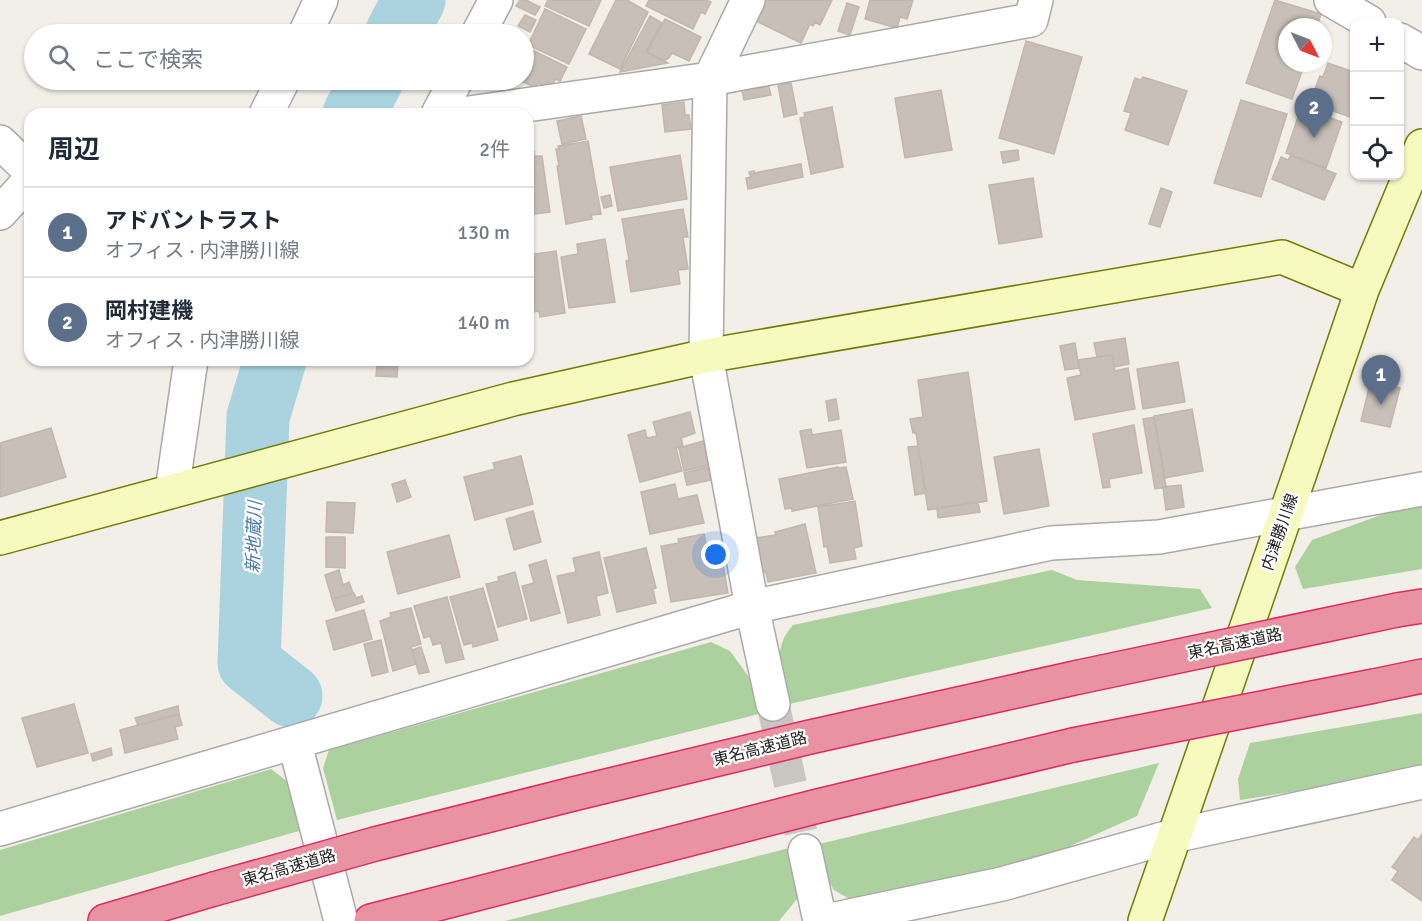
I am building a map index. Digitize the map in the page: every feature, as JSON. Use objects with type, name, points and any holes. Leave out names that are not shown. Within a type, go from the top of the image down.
[{"type":"highway","name":"東名高速道路","points":[[105,921],[375,844],[810,737],[1078,677],[1409,608]]},
{"type":"highway","points":[[371,921],[818,806],[1073,745],[1422,676]]},
{"type":"street","points":[[310,24],[321,0]]},
{"type":"street","points":[[483,24],[495,0]]},
{"type":"street","points":[[748,0],[710,79],[706,356],[752,607],[773,704]]},
{"type":"street","points":[[505,108],[710,79],[1031,20],[1036,0]]},
{"type":"street","points":[[1331,0],[1362,18]]},
{"type":"street","points":[[1404,42],[1422,53]]},
{"type":"street","points":[[269,108],[278,90]]},
{"type":"street","points":[[441,108],[451,90]]},
{"type":"street","points":[[0,142],[24,165]]},
{"type":"street","name":"内津勝川線","points":[[1145,921],[1362,290],[1422,146]]},
{"type":"street","points":[[0,213],[24,187]]},
{"type":"street","points":[[0,538],[513,399],[706,356],[1282,257],[1362,290]]},
{"type":"street","points":[[184,489],[191,366]]},
{"type":"street","points":[[0,829],[295,744],[752,607],[1051,543],[1159,537],[1422,489]]},
{"type":"street","points":[[295,744],[341,921]]},
{"type":"street","points":[[826,921],[1002,884],[1173,836],[1422,782]]},
{"type":"street","points":[[805,851],[820,921]]},
{"type":"green space","points":[[1422,500],[1422,569],[1303,589],[1295,567],[1312,540]]},
{"type":"green space","points":[[1052,570],[1077,580],[1200,589],[1212,608],[785,705],[779,663],[780,653],[786,634],[793,625]]},
{"type":"green space","points":[[711,642],[730,651],[751,680],[759,714],[337,820],[323,768],[329,750]]},
{"type":"green space","points":[[1422,713],[1422,771],[1240,800],[1238,779],[1250,743]]},
{"type":"green space","points":[[1159,763],[1137,816],[1015,871],[863,907],[834,890],[818,863],[815,845]]},
{"type":"green space","points":[[271,769],[288,782],[299,831],[0,916],[0,850]]},
{"type":"green space","points":[[793,847],[800,869],[797,899],[779,921],[505,921]]},
{"type":"building","points":[[520,0],[526,0],[540,7],[535,15],[516,6]]},
{"type":"building","points":[[548,0],[601,0],[589,26],[545,6]]},
{"type":"building","points":[[616,0],[627,0],[648,12],[620,69],[589,54]]},
{"type":"building","points":[[649,0],[706,0],[711,2],[705,14],[701,12],[693,29],[646,6]]},
{"type":"building","points":[[764,0],[832,0],[820,25],[815,22],[813,26],[810,24],[801,43],[754,20]]},
{"type":"building","points":[[870,0],[913,0],[907,19],[900,17],[897,28],[865,19]]},
{"type":"building","points":[[1275,0],[1321,14],[1320,18],[1278,18],[1278,72],[1302,72],[1292,99],[1246,83]]},
{"type":"building","points":[[847,3],[859,7],[850,35],[838,31]]},
{"type":"building","points":[[545,9],[586,29],[569,64],[534,48],[534,32]]},
{"type":"building","points":[[525,15],[536,20],[534,24],[519,24]]},
{"type":"building","points":[[650,16],[662,23],[646,52],[668,63],[620,72]]},
{"type":"building","points":[[665,19],[701,37],[689,61],[672,53],[663,61],[647,52]]},
{"type":"building","points":[[1026,41],[1082,57],[1054,154],[999,138]]},
{"type":"building","points":[[534,51],[567,67],[560,81],[555,79],[553,85],[547,82],[545,86],[538,83],[536,88],[534,87]]},
{"type":"building","points":[[1332,64],[1350,71],[1350,117],[1313,104],[1315,98],[1312,97],[1320,76],[1323,77],[1325,72],[1332,72]]},
{"type":"building","points":[[1143,77],[1187,91],[1168,145],[1125,130],[1131,113],[1124,111],[1135,78],[1141,80]]},
{"type":"building","points":[[791,83],[797,114],[784,117],[778,85]]},
{"type":"building","points":[[768,84],[771,95],[744,100],[742,90]]},
{"type":"building","points":[[941,90],[952,150],[905,158],[895,98]]},
{"type":"building","points":[[1241,100],[1287,114],[1261,197],[1214,183]]},
{"type":"building","points":[[684,102],[685,115],[689,115],[691,129],[665,132],[662,105]]},
{"type":"building","points":[[832,107],[843,167],[811,174],[800,118],[805,117],[804,113]]},
{"type":"building","points":[[1301,108],[1342,122],[1326,168],[1286,153]]},
{"type":"building","points":[[581,116],[586,139],[562,144],[557,121]]},
{"type":"building","points":[[588,141],[601,214],[591,215],[592,219],[566,224],[556,149],[559,149],[558,146]]},
{"type":"building","points":[[1018,150],[1019,160],[1003,163],[1001,152]]},
{"type":"building","points":[[680,155],[687,199],[618,211],[610,167]]},
{"type":"building","points":[[1291,155],[1336,174],[1324,200],[1272,179],[1281,157],[1288,160]]},
{"type":"building","points":[[534,156],[542,156],[550,212],[534,214]]},
{"type":"building","points":[[801,164],[803,177],[748,189],[746,178],[751,177],[749,172]]},
{"type":"building","points":[[1033,178],[1042,237],[999,244],[989,185]]},
{"type":"building","points":[[1161,188],[1172,192],[1160,227],[1149,224]]},
{"type":"building","points":[[610,195],[612,206],[604,208],[601,197]]},
{"type":"building","points":[[683,209],[688,237],[683,237],[688,269],[678,270],[680,284],[631,292],[626,261],[629,260],[622,219]]},
{"type":"building","points":[[605,239],[615,302],[569,308],[561,257],[578,254],[577,244]]},
{"type":"building","points":[[556,251],[565,313],[540,317],[539,311],[534,312],[534,254]]},
{"type":"building","points":[[1125,338],[1129,364],[1114,367],[1112,355],[1097,357],[1094,343]]},
{"type":"building","points":[[1075,343],[1079,368],[1065,370],[1060,346]]},
{"type":"building","points":[[1112,355],[1115,371],[1128,368],[1135,409],[1075,420],[1067,378],[1081,375],[1078,360]]},
{"type":"building","points":[[1178,362],[1185,402],[1143,409],[1137,369]]},
{"type":"building","points":[[377,366],[398,366],[397,377],[376,376]]},
{"type":"building","points":[[1373,371],[1399,378],[1396,387],[1400,388],[1390,427],[1361,421]]},
{"type":"building","points":[[968,372],[987,501],[928,510],[916,433],[913,433],[910,419],[923,417],[918,380]]},
{"type":"building","points":[[836,399],[839,419],[829,421],[826,401]]},
{"type":"building","points":[[1192,409],[1203,471],[1165,478],[1154,416]]},
{"type":"building","points":[[690,412],[695,433],[681,438],[683,446],[676,448],[682,471],[640,482],[628,435],[645,430],[647,438],[657,436],[653,422]]},
{"type":"building","points":[[1154,417],[1166,487],[1155,489],[1143,419]]},
{"type":"building","points":[[1134,425],[1142,473],[1109,479],[1110,487],[1103,488],[1093,434]]},
{"type":"building","points":[[51,428],[66,477],[0,497],[0,443]]},
{"type":"building","points":[[811,429],[812,435],[841,430],[846,462],[807,468],[800,431]]},
{"type":"building","points":[[703,441],[709,465],[684,471],[679,448]]},
{"type":"building","points":[[918,446],[926,493],[915,495],[908,447]]},
{"type":"building","points":[[1039,449],[1049,506],[1004,514],[994,457]]},
{"type":"building","points":[[521,456],[533,504],[475,520],[464,477],[495,469],[493,463]]},
{"type":"building","points":[[708,467],[711,480],[687,485],[684,473]]},
{"type":"building","points":[[846,467],[853,499],[792,511],[792,508],[785,509],[779,479]]},
{"type":"building","points":[[405,480],[411,497],[397,502],[392,484]]},
{"type":"building","points":[[675,484],[678,499],[697,495],[704,523],[650,534],[641,492]]},
{"type":"building","points":[[1181,485],[1184,507],[1166,510],[1163,487]]},
{"type":"building","points":[[855,501],[862,546],[854,548],[856,559],[830,563],[827,546],[824,547],[818,507]]},
{"type":"building","points":[[327,502],[355,503],[353,533],[326,532]]},
{"type":"building","points":[[978,502],[980,512],[938,518],[937,508]]},
{"type":"building","points":[[533,511],[541,542],[514,550],[506,519]]},
{"type":"building","points":[[805,524],[816,573],[768,582],[766,572],[762,573],[756,538],[776,535],[775,532]]},
{"type":"building","points":[[704,534],[706,544],[719,542],[728,593],[671,602],[661,546],[679,543],[678,539]]},
{"type":"building","points":[[449,535],[460,577],[398,594],[387,552]]},
{"type":"building","points":[[326,537],[345,537],[345,568],[326,567]]},
{"type":"building","points":[[646,548],[656,588],[653,589],[656,603],[617,612],[604,558]]},
{"type":"building","points":[[599,552],[608,593],[596,596],[600,615],[568,623],[557,576],[576,572],[573,558]]},
{"type":"building","points":[[546,560],[560,613],[531,621],[522,586],[534,583],[529,565]]},
{"type":"building","points":[[339,570],[343,585],[349,582],[353,593],[332,599],[325,575]]},
{"type":"building","points":[[515,572],[527,619],[498,627],[486,584],[499,581],[498,577]]},
{"type":"building","points":[[483,588],[498,640],[473,647],[472,643],[464,645],[450,597]]},
{"type":"building","points":[[354,593],[356,598],[362,596],[364,602],[336,611],[332,599]]},
{"type":"building","points":[[447,597],[464,659],[446,663],[441,643],[433,645],[430,636],[424,638],[414,606]]},
{"type":"building","points":[[411,608],[421,644],[411,647],[416,664],[393,671],[380,621],[391,617],[390,613]]},
{"type":"building","points":[[364,610],[372,639],[334,650],[326,621]]},
{"type":"building","points":[[381,640],[388,672],[372,676],[364,644]]},
{"type":"building","points":[[421,647],[429,672],[419,674],[412,650]]},
{"type":"building","points":[[74,704],[88,753],[37,767],[22,718]]},
{"type":"building","points":[[178,706],[179,714],[138,725],[135,718]]},
{"type":"building","points":[[179,714],[182,725],[175,727],[178,739],[125,753],[120,730]]},
{"type":"building","points":[[111,748],[112,755],[93,761],[91,754]]},
{"type":"building","points":[[1422,834],[1422,901],[1392,880],[1398,871],[1392,867],[1414,837],[1418,840]]},
{"type":"waterway","name":"新地蔵川","points":[[401,24],[414,0]]},
{"type":"waterway","name":"新地蔵川","points":[[357,108],[367,90]]},
{"type":"waterway","name":"新地蔵川","points":[[273,366],[258,417],[249,663],[291,696]]},
{"type":"tunnel","points":[[773,704],[805,851]]},
{"type":"place","name":"岡村建機","points":[[1314,138]]},
{"type":"place","name":"アドバントラスト","points":[[1381,405]]}]
